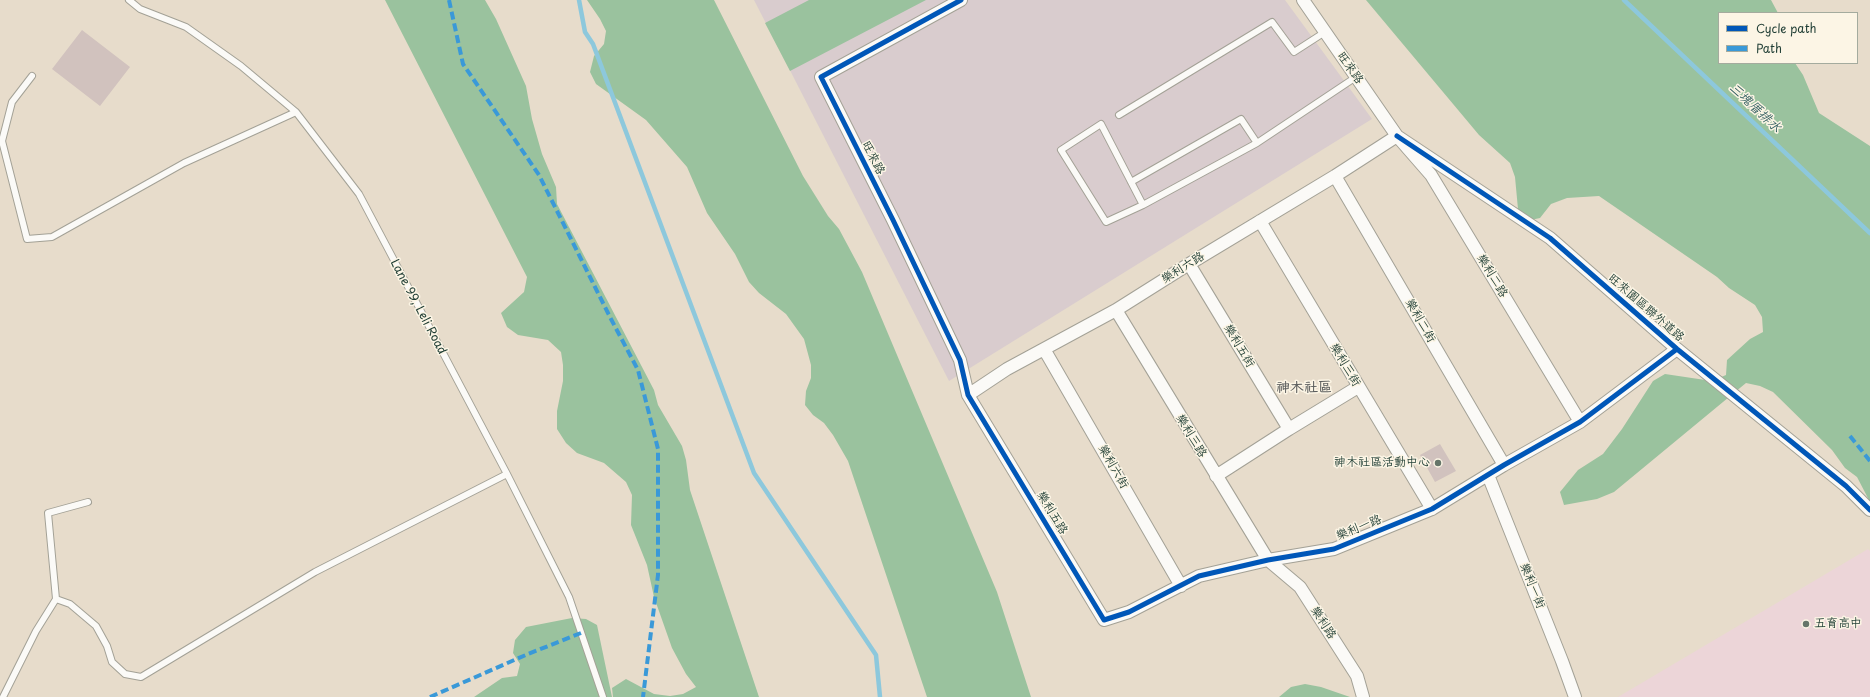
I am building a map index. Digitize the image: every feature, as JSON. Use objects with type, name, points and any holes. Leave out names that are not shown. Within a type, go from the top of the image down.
[{"type":"street","name":"旺來路","points":[[961,0],[821,77],[893,220],[960,360],[968,395]]},
{"type":"street","name":"旺來路","points":[[1303,0],[1397,136]]},
{"type":"street","name":"樂利六路","points":[[968,395],[1006,369],[1116,310],[1188,264],[1335,176],[1397,136]]},
{"type":"street","name":"旺來園區聯外道路","points":[[1397,136],[1550,238],[1677,349],[1846,486],[1870,510]]},
{"type":"street","name":"樂利二路","points":[[1397,136],[1431,175],[1580,422]]},
{"type":"street","name":"樂利二街","points":[[1335,176],[1504,465]]},
{"type":"street","name":"樂利三街","points":[[1260,221],[1432,509]]},
{"type":"street","name":"樂利五街","points":[[1188,264],[1289,429]]},
{"type":"street","name":"樂利三路","points":[[1116,310],[1268,560]]},
{"type":"street","name":"樂利六街","points":[[1044,349],[1181,586]]},
{"type":"street","name":"樂利一路","points":[[1130,612],[1199,576],[1268,560],[1334,549],[1432,509],[1504,465],[1580,422],[1677,349]]},
{"type":"street","points":[[1216,476],[1358,387]]},
{"type":"street","name":"樂利五路","points":[[968,395],[1104,620],[1130,612]]},
{"type":"street","name":"樂利一街","points":[[1488,475],[1575,697]]},
{"type":"street","name":"樂利路","points":[[1268,560],[1300,587],[1357,676],[1363,697]]},
{"type":"lane","name":"Lane 99, Leli Road","points":[[129,0],[140,9],[186,27],[241,66],[296,112],[358,194],[507,474],[569,597],[603,697]]},
{"type":"lane","points":[[1119,115],[1272,22],[1294,52],[1325,32]]},
{"type":"lane","points":[[32,76],[12,102],[2,141],[27,239],[52,237],[184,163],[296,112]]},
{"type":"lane","points":[[1143,205],[1101,124],[1061,150],[1106,222],[1143,205],[1257,143],[1356,78]]},
{"type":"lane","points":[[1131,182],[1241,119],[1257,143]]},
{"type":"lane","points":[[56,599],[70,604],[96,626],[107,646],[112,662],[125,674],[141,676],[315,572],[507,474]]},
{"type":"lane","points":[[3,697],[36,630],[56,599],[48,513],[88,502]]},
{"type":"shaded area","points":[[754,0],[1285,0],[1372,119],[949,381]]},
{"type":"shaded area","name":"五育高中","points":[[1868,549],[1870,551],[1870,697],[1618,697]]},
{"type":"green space","points":[[385,0],[485,0],[496,19],[526,86],[532,119],[542,154],[556,187],[557,204],[654,390],[658,405],[682,446],[686,460],[690,490],[759,697],[613,697],[612,688],[626,679],[654,694],[670,696],[683,694],[696,687],[686,674],[672,648],[654,597],[647,565],[631,525],[632,495],[626,482],[604,463],[577,453],[566,443],[557,429],[557,411],[563,381],[561,352],[548,340],[518,335],[507,327],[501,313],[524,292],[527,277]]},
{"type":"green space","points":[[587,0],[714,0],[803,176],[828,216],[839,229],[862,272],[997,592],[1031,697],[927,697],[848,461],[833,435],[824,423],[813,415],[805,405],[806,391],[811,378],[811,365],[804,339],[786,314],[759,293],[749,282],[735,254],[707,213],[687,167],[646,120],[596,84],[590,72],[594,56],[604,44],[606,31]]},
{"type":"green space","points":[[809,0],[926,0],[790,71],[765,23]]},
{"type":"green space","points":[[1366,0],[1771,0],[1777,12],[1718,12],[1718,64],[1796,64],[1803,75],[1819,113],[1870,146],[1870,502],[1857,477],[1845,468],[1832,450],[1773,392],[1760,386],[1746,383],[1614,492],[1597,499],[1564,505],[1560,492],[1578,470],[1603,454],[1622,429],[1653,381],[1665,374],[1712,381],[1726,375],[1727,360],[1750,339],[1763,332],[1762,317],[1755,305],[1599,196],[1567,198],[1551,204],[1540,218],[1526,221],[1518,209],[1515,177],[1510,163],[1479,135]]},
{"type":"green space","points":[[572,618],[586,619],[597,625],[612,697],[474,697],[502,678],[517,676],[520,664],[513,653],[515,640],[526,627]]},
{"type":"green space","points":[[1305,684],[1321,687],[1350,697],[1279,697],[1291,687]]},
{"type":"building","points":[[82,30],[130,67],[100,106],[52,69]]},
{"type":"building","name":"神木社區活動中心","points":[[1440,444],[1456,471],[1435,482],[1420,455]]},
{"type":"waterway","points":[[579,0],[585,32],[593,44],[754,473],[876,655],[880,697]]},
{"type":"waterway","name":"三塊厝排水","points":[[1624,0],[1870,233]]},
{"type":"marked path","points":[[449,0],[463,64],[539,175],[638,370],[658,449],[658,575],[643,697]]},
{"type":"marked path","points":[[1850,436],[1870,461]]},
{"type":"marked path","points":[[430,697],[528,654],[581,633]]},
{"type":"cycle path","points":[[961,0],[821,77],[893,220],[960,360],[968,395],[1104,620],[1129,612],[1199,576],[1268,560],[1334,549],[1432,509],[1504,465],[1580,422],[1677,349]]},
{"type":"cycle path","points":[[1397,136],[1550,238],[1677,349],[1846,486],[1870,510]]},
{"type":"place","name":"神木社區活動中心","points":[[1438,463]]},
{"type":"place","name":"五育高中","points":[[1806,624]]},
{"type":"district","name":"神木社區","points":[[1304,388]]}]
